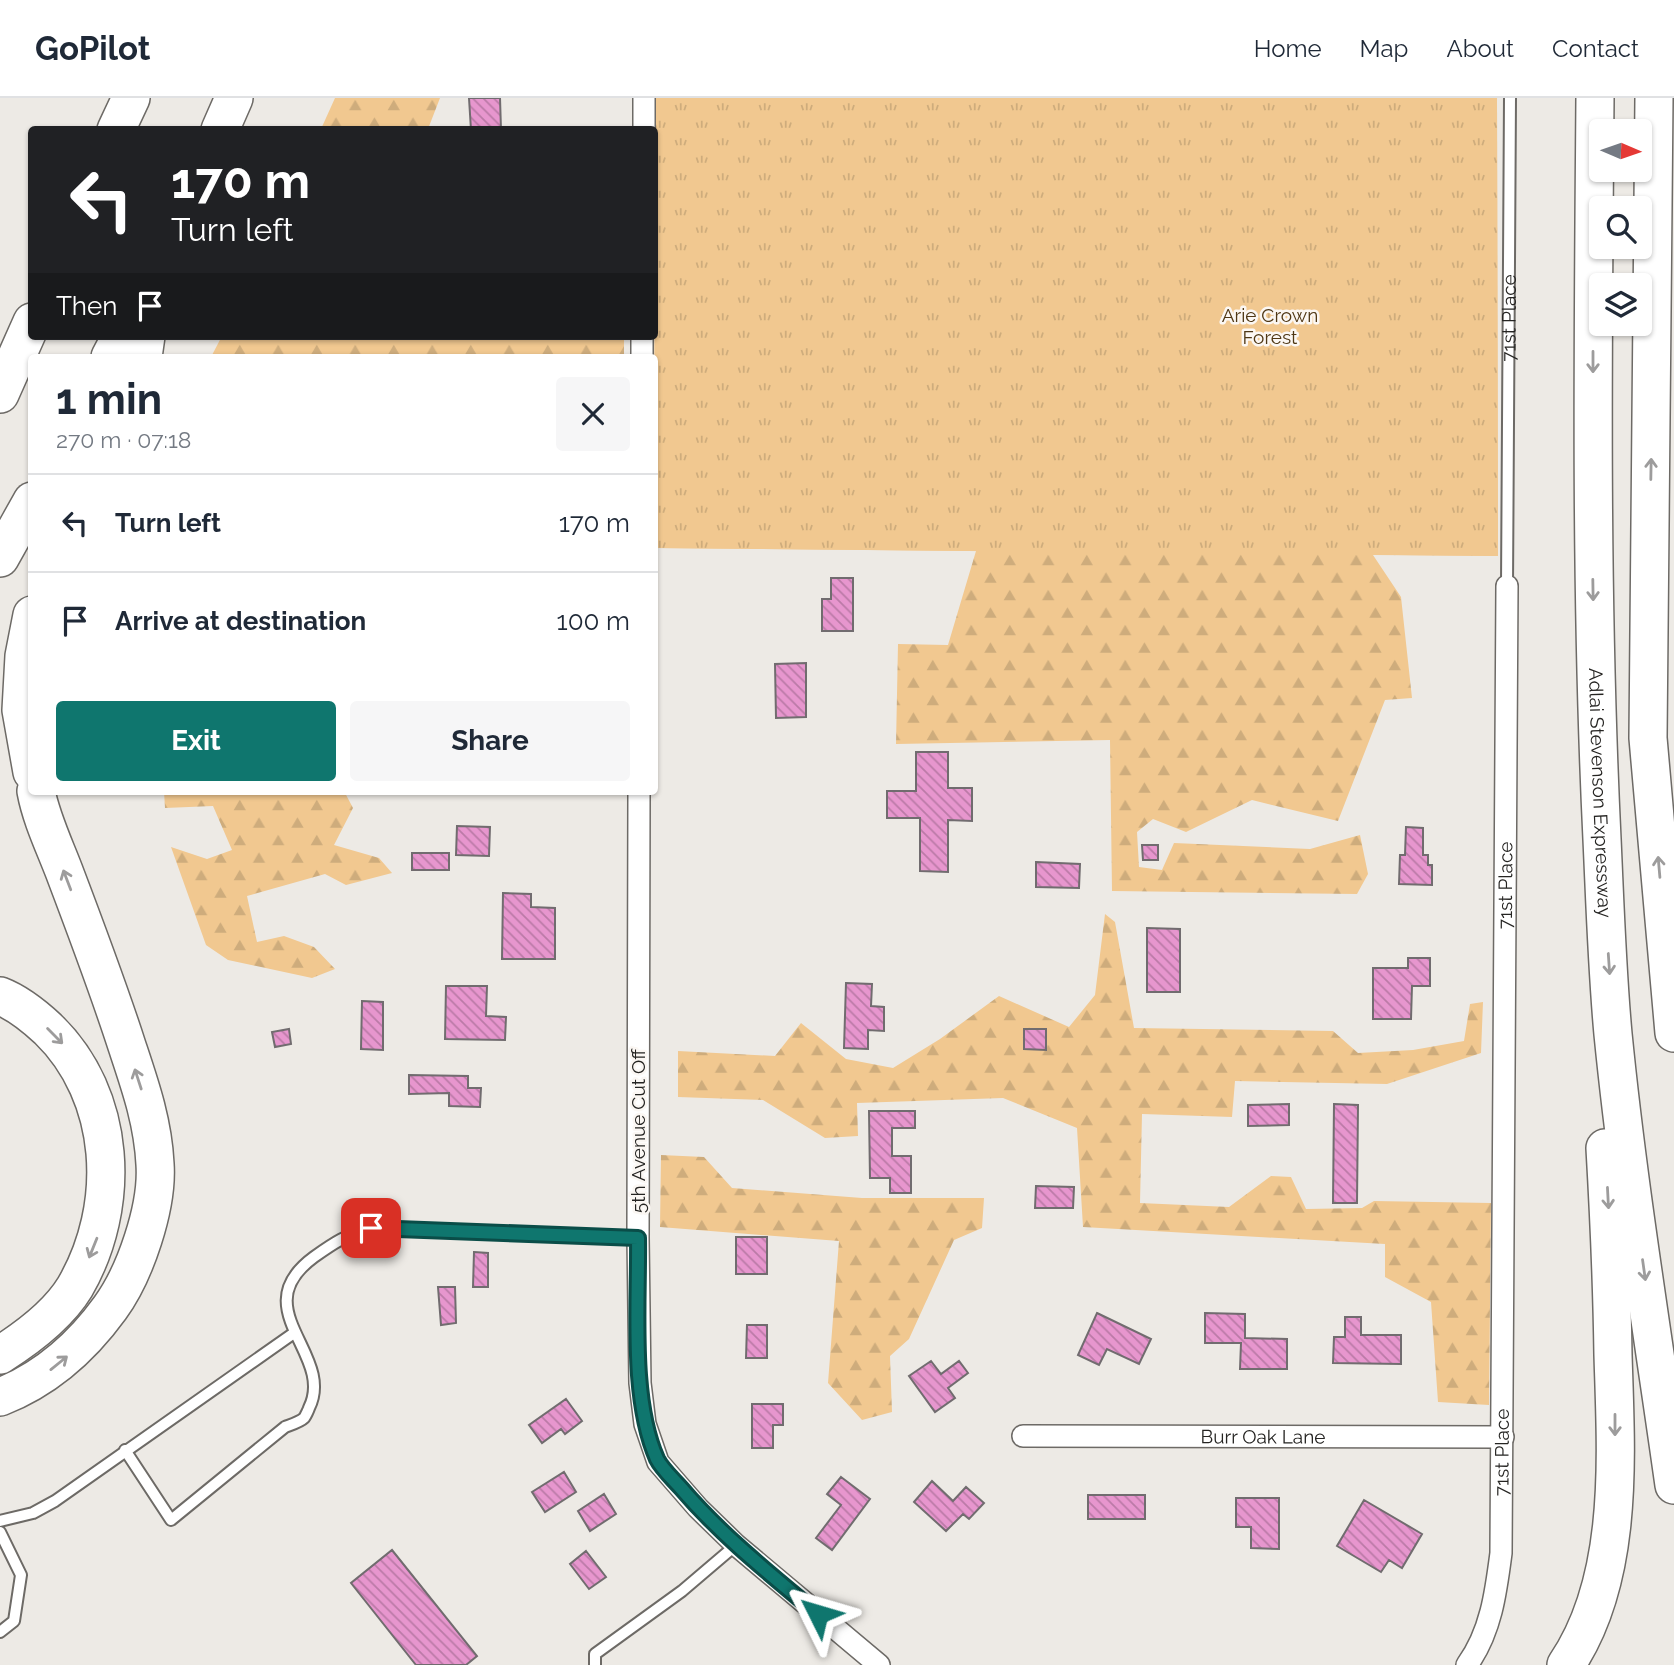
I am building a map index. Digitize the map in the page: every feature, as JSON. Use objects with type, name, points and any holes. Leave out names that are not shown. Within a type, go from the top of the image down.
[{"type":"highway","points":[[118,126],[131,98]]},
{"type":"highway","points":[[222,126],[234,98]]},
{"type":"highway","name":"Adlai Stevenson Expressway","points":[[1595,98],[1592,494],[1602,842],[1613,1032],[1674,1485]]},
{"type":"highway","points":[[1654,98],[1648,738],[1674,1033]]},
{"type":"highway","points":[[0,394],[28,331]]},
{"type":"highway","points":[[0,558],[28,508]]},
{"type":"highway","points":[[1650,520],[1670,593],[1674,651]]},
{"type":"highway","points":[[28,636],[21,710],[28,749]]},
{"type":"highway","points":[[0,1397],[58,1365],[94,1330],[119,1296],[137,1257],[150,1210],[156,1166],[148,1109],[37,795]]},
{"type":"highway","points":[[0,996],[35,1016],[62,1043],[81,1068],[100,1116],[106,1158],[104,1205],[96,1243],[74,1289],[26,1339],[0,1355]]},
{"type":"highway","points":[[1566,1665],[1574,1654],[1593,1609],[1604,1569],[1613,1518],[1615,1418],[1605,1146],[1613,1032]]},
{"type":"street","points":[[643,126],[644,98]]},
{"type":"street","name":"71st Place","points":[[1467,1665],[1476,1652],[1494,1607],[1502,1553],[1507,586]]},
{"type":"street","name":"5th Avenue Cut Off","points":[[639,795],[638,1238],[640,1383],[645,1423],[658,1462],[698,1508],[736,1545],[879,1665]]},
{"type":"street","name":"Burr Oak Lane","points":[[1023,1436],[1503,1437]]},
{"type":"lane","name":"71st Place","points":[[1507,586],[1510,98]]},
{"type":"lane","points":[[125,1450],[171,1520],[285,1427],[305,1418],[315,1397],[313,1372],[294,1333],[286,1304],[288,1286],[307,1263],[337,1241],[371,1228],[638,1238]]},
{"type":"lane","points":[[0,1521],[33,1514],[55,1501],[294,1333]]},
{"type":"lane","points":[[0,1532],[21,1575],[13,1621],[0,1632]]},
{"type":"lane","points":[[595,1665],[595,1654],[682,1591],[736,1545]]},
{"type":"green space","points":[[335,98],[440,98],[429,126],[322,126]]},
{"type":"green space","name":"Arie Crown Forest","points":[[654,98],[1497,98],[1498,556],[1373,555],[1401,597],[1412,698],[1385,700],[1338,821],[1252,800],[1186,832],[1153,819],[1137,832],[1139,867],[1162,870],[1174,843],[1310,849],[1360,835],[1368,874],[1357,894],[1112,891],[1110,740],[896,744],[898,644],[948,645],[976,551],[658,548],[658,354],[655,354],[655,340],[658,340],[658,126],[654,126]]},
{"type":"green space","name":"Arie Crown Forest","points":[[654,98],[1497,98],[1498,556],[658,548],[658,354],[655,354],[655,340],[658,340],[658,126],[654,126]]},
{"type":"green space","points":[[220,340],[624,340],[624,354],[213,354]]},
{"type":"green space","points":[[164,795],[346,795],[353,808],[334,845],[379,858],[392,873],[346,885],[325,874],[247,896],[257,942],[284,936],[314,947],[335,969],[312,978],[228,960],[206,945],[171,847],[207,859],[232,850],[213,806],[165,808]]},
{"type":"green space","points":[[1105,914],[1115,922],[1134,1028],[1333,1031],[1358,1053],[1413,1050],[1464,1041],[1470,1004],[1483,1002],[1481,1053],[1387,1084],[1235,1081],[1232,1117],[1142,1114],[1140,1203],[1229,1207],[1271,1176],[1291,1177],[1306,1209],[1362,1208],[1374,1201],[1491,1203],[1489,1405],[1438,1402],[1431,1302],[1385,1277],[1385,1244],[1083,1227],[1077,1128],[1003,1098],[857,1103],[858,1136],[825,1138],[763,1100],[678,1097],[678,1051],[775,1056],[801,1023],[846,1059],[893,1068],[940,1039],[999,996],[1069,1027],[1095,995]]},
{"type":"green space","points":[[661,1155],[704,1157],[732,1188],[862,1198],[984,1198],[982,1228],[954,1240],[909,1339],[890,1356],[892,1412],[862,1420],[828,1383],[839,1241],[660,1227]]},
{"type":"building","points":[[469,98],[500,98],[501,126],[471,126]]},
{"type":"building","points":[[831,578],[853,578],[853,631],[822,631],[822,599],[831,599]]},
{"type":"building","points":[[806,663],[806,717],[776,718],[775,664]]},
{"type":"building","points":[[916,752],[948,752],[948,788],[972,788],[972,821],[948,820],[948,872],[920,871],[920,818],[887,818],[887,791],[916,791]]},
{"type":"building","points":[[457,826],[490,827],[489,856],[456,855]]},
{"type":"building","points":[[1406,827],[1423,828],[1423,855],[1428,855],[1428,865],[1432,865],[1432,885],[1399,884],[1400,855],[1405,855]]},
{"type":"building","points":[[1142,845],[1158,845],[1158,860],[1143,860]]},
{"type":"building","points":[[412,853],[449,853],[449,870],[412,870]]},
{"type":"building","points":[[1036,862],[1080,864],[1079,888],[1036,887]]},
{"type":"building","points":[[503,893],[531,894],[531,907],[555,908],[555,959],[502,959]]},
{"type":"building","points":[[1147,928],[1180,929],[1180,992],[1147,992]]},
{"type":"building","points":[[1408,958],[1430,958],[1430,986],[1412,986],[1411,1019],[1373,1019],[1373,968],[1408,968]]},
{"type":"building","points":[[846,983],[872,984],[871,1006],[884,1007],[884,1031],[868,1030],[868,1049],[844,1048]]},
{"type":"building","points":[[446,986],[487,986],[486,1016],[506,1017],[505,1040],[445,1039]]},
{"type":"building","points":[[362,1001],[383,1002],[383,1050],[361,1049]]},
{"type":"building","points":[[289,1029],[291,1044],[275,1047],[272,1032]]},
{"type":"building","points":[[1024,1029],[1046,1029],[1046,1050],[1024,1049]]},
{"type":"building","points":[[409,1075],[468,1076],[468,1088],[481,1088],[480,1107],[449,1106],[449,1093],[409,1094]]},
{"type":"building","points":[[1289,1104],[1289,1125],[1248,1126],[1248,1105]]},
{"type":"building","points":[[1334,1104],[1358,1105],[1357,1203],[1333,1203]]},
{"type":"building","points":[[869,1111],[915,1111],[915,1128],[892,1128],[892,1156],[911,1156],[911,1193],[890,1193],[890,1178],[870,1178]]},
{"type":"building","points":[[1036,1186],[1074,1187],[1073,1208],[1035,1208]]},
{"type":"building","points":[[736,1237],[767,1237],[767,1274],[736,1274]]},
{"type":"building","points":[[474,1252],[488,1253],[488,1287],[473,1287]]},
{"type":"building","points":[[438,1287],[455,1287],[456,1323],[441,1325]]},
{"type":"building","points":[[1097,1313],[1151,1339],[1139,1364],[1107,1349],[1099,1365],[1078,1355]]},
{"type":"building","points":[[1205,1313],[1245,1314],[1245,1338],[1287,1339],[1287,1369],[1240,1369],[1241,1343],[1205,1343]]},
{"type":"building","points":[[1345,1317],[1361,1317],[1361,1335],[1401,1335],[1401,1364],[1333,1363],[1334,1337],[1345,1337]]},
{"type":"building","points":[[747,1325],[767,1325],[767,1358],[746,1358]]},
{"type":"building","points":[[931,1361],[941,1374],[959,1361],[968,1373],[948,1388],[955,1398],[935,1412],[909,1376]]},
{"type":"building","points":[[566,1399],[582,1421],[565,1434],[561,1429],[542,1443],[529,1425]]},
{"type":"building","points":[[752,1404],[783,1404],[783,1425],[773,1425],[773,1448],[752,1448]]},
{"type":"building","points":[[564,1472],[576,1492],[545,1512],[532,1492]]},
{"type":"building","points":[[841,1477],[870,1499],[832,1550],[816,1538],[841,1505],[827,1494]]},
{"type":"building","points":[[932,1481],[953,1501],[966,1487],[984,1503],[969,1519],[963,1514],[946,1531],[914,1502]]},
{"type":"building","points":[[604,1494],[616,1514],[590,1531],[578,1511]]},
{"type":"building","points":[[1088,1495],[1145,1495],[1145,1519],[1088,1519]]},
{"type":"building","points":[[1236,1498],[1279,1498],[1279,1549],[1251,1548],[1251,1527],[1236,1527]]},
{"type":"building","points":[[1364,1500],[1422,1534],[1402,1568],[1389,1560],[1381,1572],[1337,1546]]},
{"type":"building","points":[[392,1550],[477,1656],[466,1665],[416,1665],[351,1583]]},
{"type":"building","points":[[586,1551],[606,1577],[589,1589],[570,1564]]},
{"type":"route","points":[[371,1228],[638,1238],[640,1383],[645,1423],[658,1462],[717,1527],[818,1614]]}]
